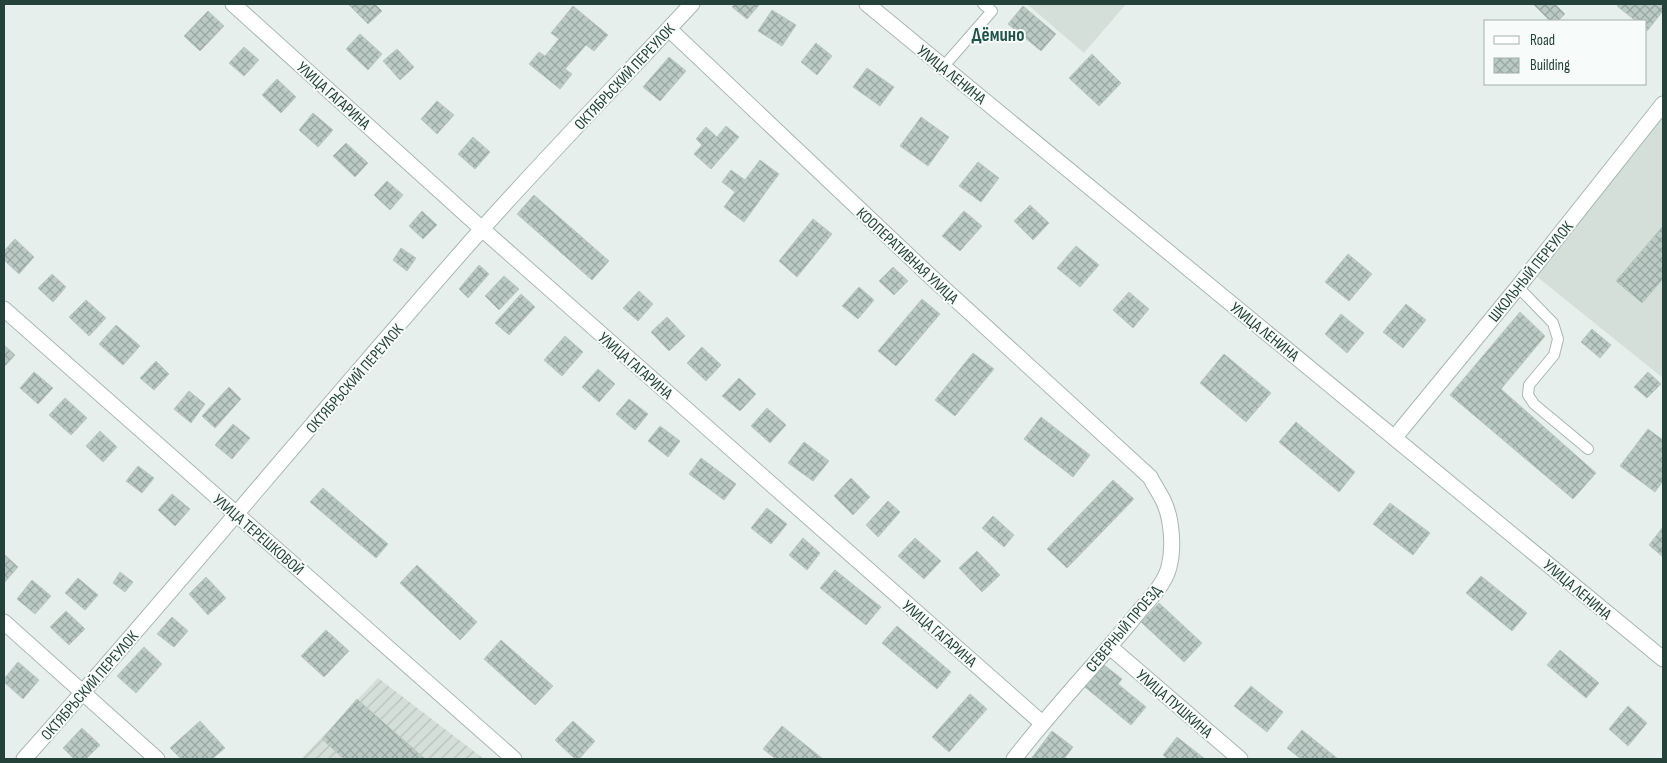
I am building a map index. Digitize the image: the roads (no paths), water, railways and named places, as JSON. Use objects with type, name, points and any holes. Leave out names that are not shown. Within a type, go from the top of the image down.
[{"type":"street","name":"УЛИЦА ГАГАРИНА","points":[[233,4],[482,229],[1042,723]]},
{"type":"street","name":"ОКТЯБРЬСКИЙ ПЕРЕУЛОК","points":[[24,759],[482,229],[692,4]]},
{"type":"street","name":"УЛИЦА ЛЕНИНА","points":[[867,4],[1663,659]]},
{"type":"street","name":"КООПЕРАТИВНАЯ УЛИЦА","points":[[669,29],[929,275],[1150,477]]},
{"type":"street","name":"ШКОЛЬНЫЙ ПЕРЕУЛОК","points":[[1395,437],[1518,287],[1663,104]]},
{"type":"street","name":"УЛИЦА ТЕРЕШКОВОЙ","points":[[4,309],[514,759]]},
{"type":"street","name":"СЕВЕРНЫЙ ПРОЕЗД","points":[[1014,759],[1042,723],[1110,646],[1161,584],[1169,568],[1171,528],[1164,502],[1150,477]]},
{"type":"street","points":[[4,622],[157,759]]},
{"type":"street","name":"УЛИЦА ПУШКИНА","points":[[1110,646],[1240,759]]},
{"type":"lane","points":[[943,67],[992,11],[983,4]]},
{"type":"lane","points":[[1518,287],[1553,323],[1558,339],[1554,355],[1529,385],[1528,396],[1534,404],[1588,449]]},
{"type":"district","name":"Дёмино","points":[[998,34]]}]
